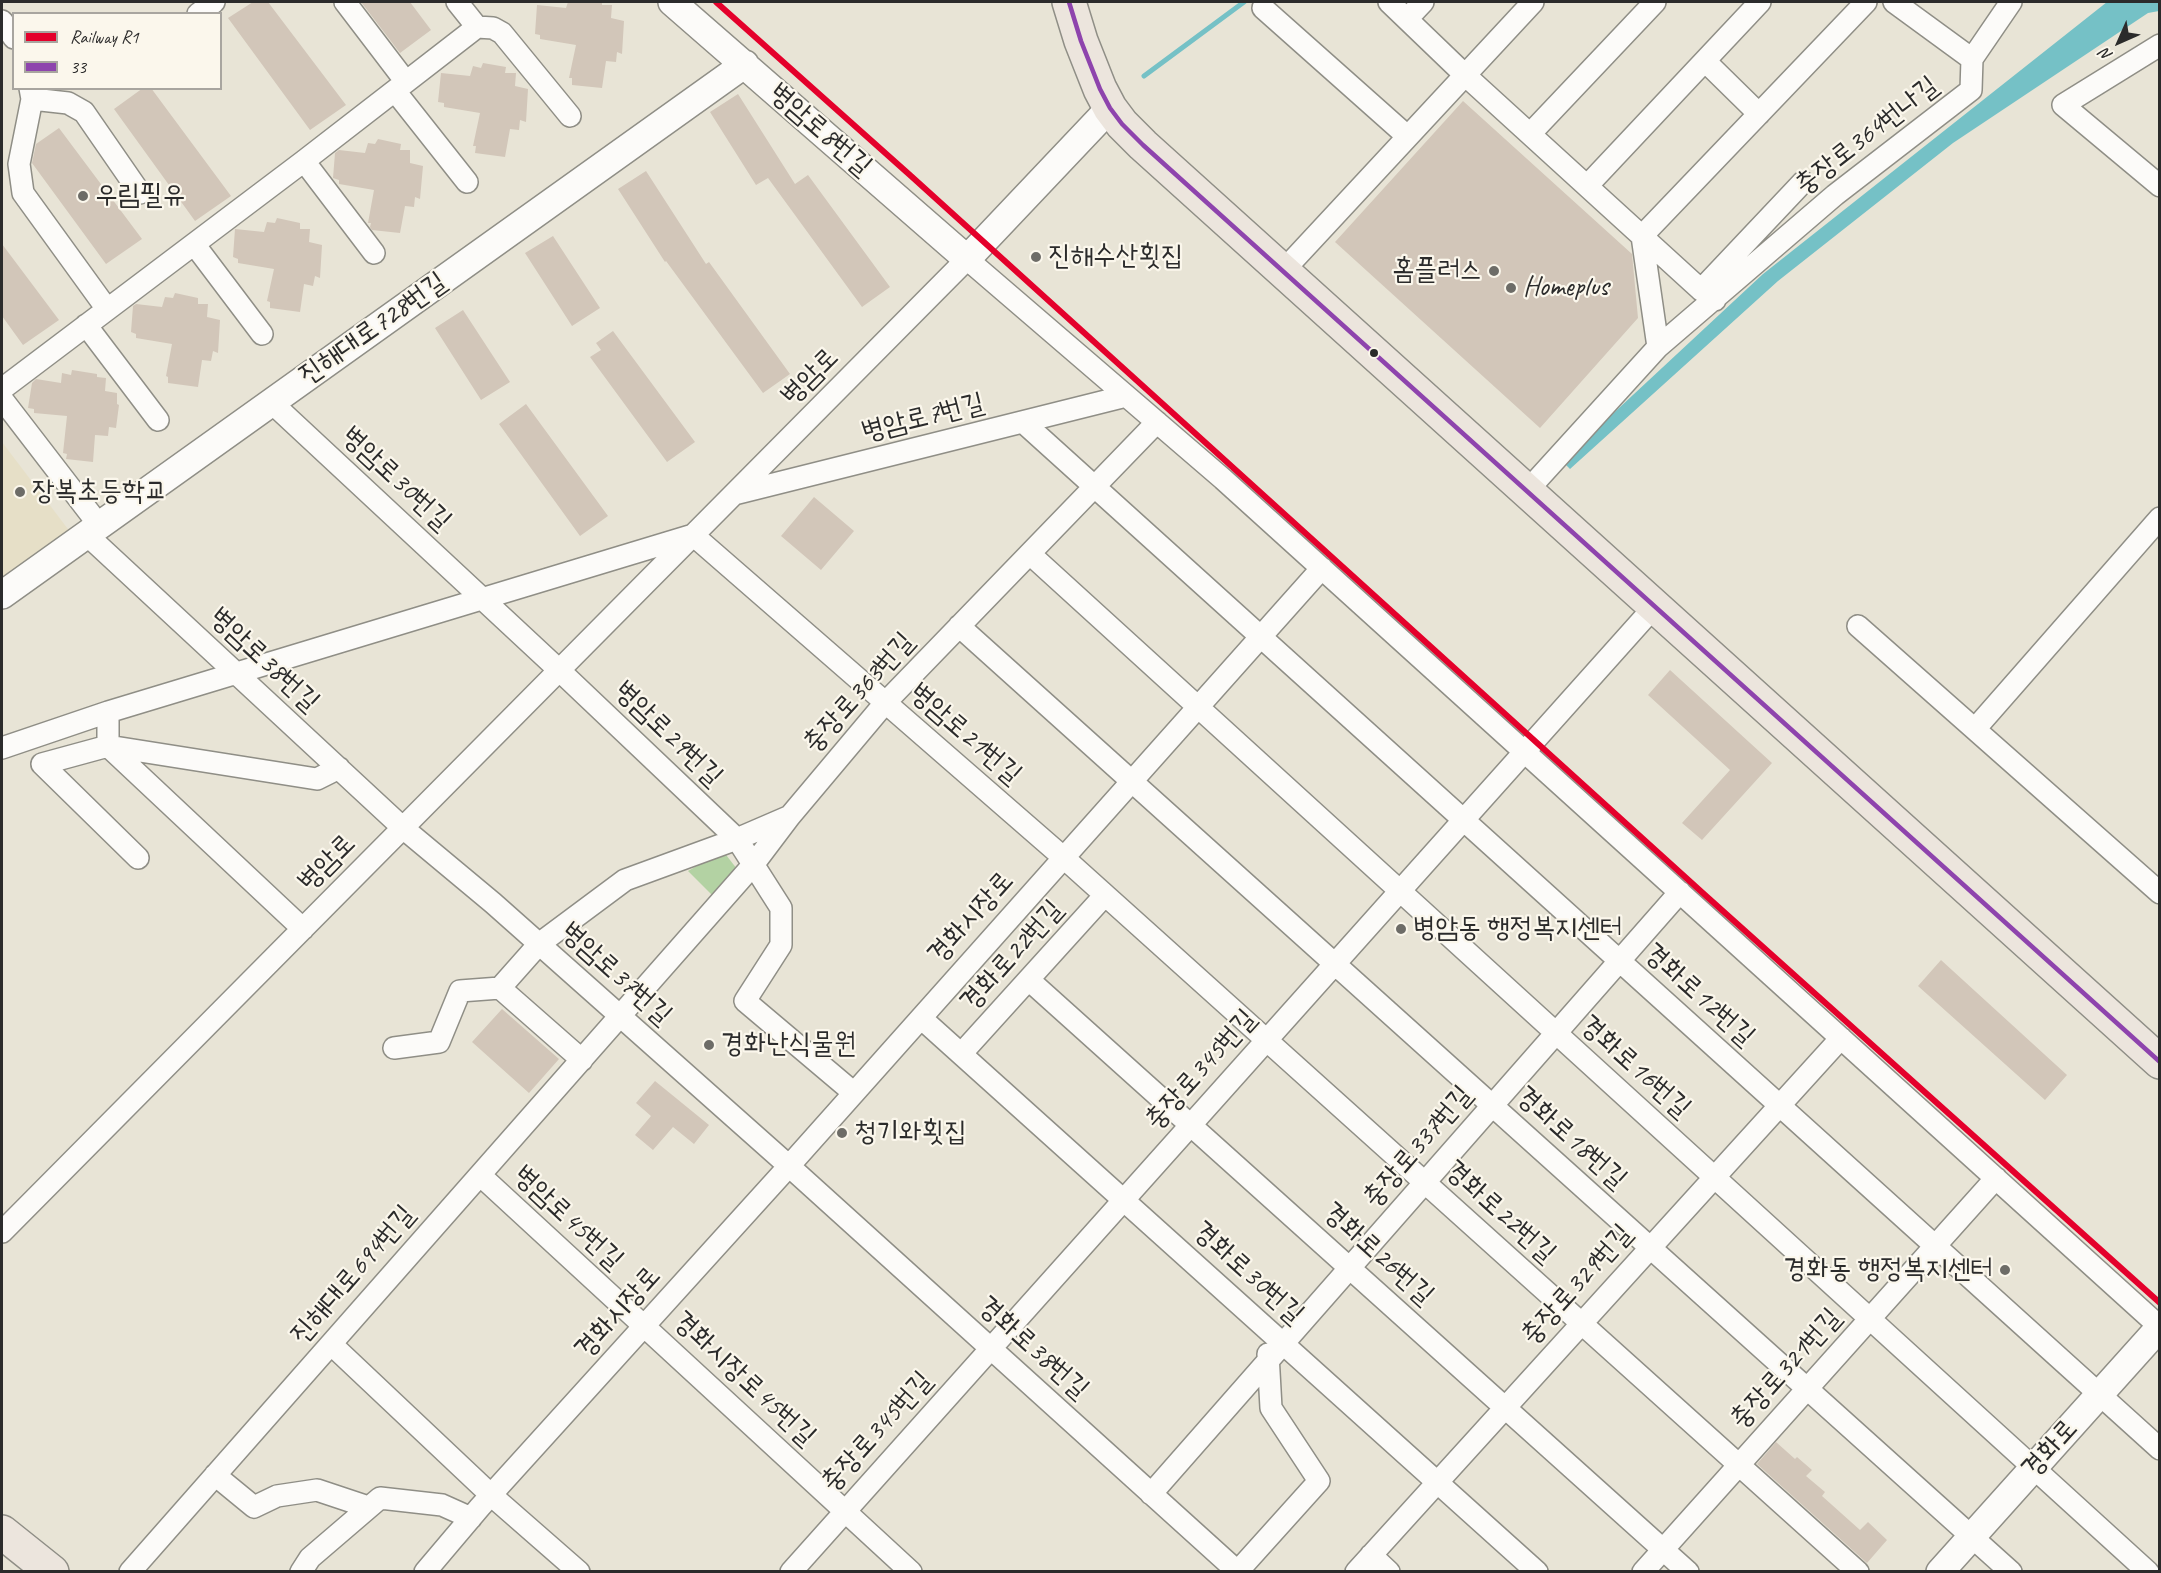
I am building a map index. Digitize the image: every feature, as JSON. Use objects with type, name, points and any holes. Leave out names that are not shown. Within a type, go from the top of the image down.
[{"type":"main road","points":[[1069,2],[1091,67],[1110,108],[1143,145],[2160,1062]]},
{"type":"main road","points":[[2,1532],[52,1572]]},
{"type":"street","points":[[201,12],[214,2]]},
{"type":"street","points":[[345,2],[400,87],[467,182]]},
{"type":"street","points":[[457,2],[477,27]]},
{"type":"street","name":"병암로8번길","points":[[672,2],[967,259]]},
{"type":"street","points":[[1389,2],[1530,135],[1708,295],[1527,491]]},
{"type":"street","points":[[1407,19],[1423,2]]},
{"type":"street","points":[[1283,271],[1533,2]]},
{"type":"street","points":[[1530,135],[1655,2]]},
{"type":"street","points":[[1642,236],[1866,2]]},
{"type":"street","name":"충장로364번나길","points":[[1708,295],[1971,90],[1972,58],[1894,2]]},
{"type":"street","points":[[1972,58],[2012,2]]},
{"type":"street","points":[[1587,186],[1705,61],[1752,4]]},
{"type":"street","points":[[1263,8],[1407,136]]},
{"type":"street","points":[[2,21],[12,35]]},
{"type":"street","points":[[2,389],[477,27],[493,28],[502,33],[570,116]]},
{"type":"street","points":[[2160,45],[2063,105],[2160,186]]},
{"type":"street","points":[[1705,61],[1759,114]]},
{"type":"street","name":"진해대로728번길","points":[[2,595],[745,64]]},
{"type":"street","points":[[107,309],[23,193],[19,164],[31,94],[68,103],[84,112],[140,193]]},
{"type":"street","points":[[1110,108],[967,259],[1322,568],[2160,1327]]},
{"type":"street","points":[[304,161],[374,253]]},
{"type":"street","name":"충장로364번나길","points":[[1708,295],[1803,182]]},
{"type":"street","points":[[1642,236],[1658,347]]},
{"type":"street","points":[[194,244],[262,334]]},
{"type":"street","name":"병암로","points":[[2,1232],[967,259]]},
{"type":"street","points":[[86,325],[158,420]]},
{"type":"street","name":"병암로7번길","points":[[733,495],[1126,396]]},
{"type":"street","name":"병암로38번길","points":[[2,399],[92,530],[236,673],[403,828]]},
{"type":"street","name":"병암로30번길","points":[[271,402],[560,670]]},
{"type":"street","points":[[1023,422],[1260,638]]},
{"type":"street","name":"충장로363번길","points":[[620,1017],[753,865],[790,816],[885,703],[1157,422]]},
{"type":"street","points":[[1975,729],[2160,518]]},
{"type":"street","name":"병암로","points":[[483,598],[693,535]]},
{"type":"street","name":"병암로21번길","points":[[693,535],[1064,858]]},
{"type":"street","points":[[1029,554],[1197,708]]},
{"type":"street","name":"경화시장로","points":[[424,1572],[1322,568]]},
{"type":"street","points":[[2,748],[108,712],[483,598]]},
{"type":"street","name":"충장로345번길","points":[[791,1572],[1654,607]]},
{"type":"street","points":[[959,626],[1131,782]]},
{"type":"street","points":[[1858,626],[2160,892]]},
{"type":"street","name":"경화로12번길","points":[[1260,638],[2160,1449]]},
{"type":"street","name":"병암로29번길","points":[[560,670],[737,839]]},
{"type":"street","name":"경화로16번길","points":[[1197,708],[2148,1572]]},
{"type":"street","points":[[108,712],[108,746],[303,928]]},
{"type":"street","points":[[138,858],[42,764],[108,746],[316,779],[339,768]]},
{"type":"street","name":"경화로18번길","points":[[1131,782],[2010,1572]]},
{"type":"street","points":[[394,1048],[439,1042],[459,991],[500,988],[539,944],[625,880],[737,839],[790,816]]},
{"type":"street","name":"병암로37번길","points":[[403,828],[539,944],[789,1166]]},
{"type":"street","points":[[737,839],[781,908],[781,945],[745,1001],[854,1093]]},
{"type":"street","name":"경화로22번길","points":[[1064,858],[1858,1572]]},
{"type":"street","name":"충장로337번길","points":[[1151,1494],[1680,892]]},
{"type":"street","name":"경화로22번길","points":[[961,1054],[1105,895]]},
{"type":"street","name":"경화로26번길","points":[[1029,980],[1688,1572]]},
{"type":"street","points":[[500,988],[582,1060]]},
{"type":"street","name":"진해대로694번길","points":[[130,1572],[620,1017]]},
{"type":"street","name":"경화로30번길","points":[[921,1018],[1537,1572]]},
{"type":"street","name":"충장로329번길","points":[[1356,1572],[1841,1038]]},
{"type":"street","name":"경화로38번길","points":[[789,1166],[1238,1571]]},
{"type":"street","name":"병암로45번길","points":[[480,1175],[644,1326]]},
{"type":"street","name":"충장로321번길","points":[[1643,1572],[1996,1178]]},
{"type":"street","name":"경화시장로45번길","points":[[644,1326],[911,1572]]},
{"type":"street","name":"경화로","points":[[1940,1572],[2160,1327]]},
{"type":"street","points":[[1238,1571],[1319,1480],[1271,1408],[1267,1329]]},
{"type":"street","points":[[331,1344],[491,1495],[579,1572]]},
{"type":"street","points":[[215,1475],[254,1507],[277,1496],[316,1490],[368,1507]]},
{"type":"street","points":[[301,1572],[310,1558],[380,1498],[442,1504],[471,1518]]},
{"type":"street","points":[[1371,1555],[1389,1572]]},
{"type":"shaded area","name":"장복초등학교","points":[[2,442],[77,541],[2,591]]},
{"type":"green space","points":[[723,851],[737,869],[712,895],[688,871]]},
{"type":"water","points":[[2107,2],[2159,2],[2159,11],[2148,13],[1953,143],[1778,281],[1570,469],[1562,461],[1763,274]]},
{"type":"building","points":[[253,2],[268,2],[346,105],[310,130],[228,18]]},
{"type":"building","points":[[361,2],[410,2],[431,30],[400,53]]},
{"type":"building","points":[[568,2],[602,2],[602,5],[612,5],[611,18],[624,21],[622,54],[617,52],[616,62],[606,61],[602,88],[572,85],[572,78],[569,78],[576,45],[540,39],[540,35],[535,34],[537,5],[566,8]]},
{"type":"building","points":[[483,63],[506,67],[505,73],[516,73],[515,86],[528,89],[526,122],[520,120],[519,130],[510,129],[505,157],[475,153],[476,146],[473,146],[480,113],[444,107],[444,103],[438,102],[441,73],[470,76],[473,66],[481,68]]},
{"type":"building","name":"우림필유","points":[[140,90],[152,90],[231,196],[195,221],[114,109]]},
{"type":"building","points":[[738,94],[795,184],[808,175],[890,287],[862,307],[768,178],[756,185],[710,112]]},
{"type":"building","name":"Homeplus","points":[[1463,101],[1632,254],[1638,318],[1540,428],[1335,242]]},
{"type":"building","name":"우림필유","points":[[59,128],[142,239],[106,264],[32,163],[36,144]]},
{"type":"building","points":[[378,139],[401,144],[400,150],[410,150],[410,163],[423,166],[420,199],[415,197],[414,207],[405,206],[400,233],[372,230],[370,227],[371,223],[368,223],[374,190],[339,184],[339,180],[333,178],[335,153],[339,150],[365,153],[368,143],[375,144]]},
{"type":"building","points":[[646,171],[706,264],[709,262],[790,374],[763,393],[665,262],[618,189]]},
{"type":"building","points":[[277,218],[300,223],[300,229],[310,229],[309,242],[322,245],[320,278],[315,276],[313,286],[304,284],[300,312],[270,308],[270,302],[267,301],[274,269],[238,263],[238,259],[233,257],[235,229],[264,232],[267,222],[275,223]]},
{"type":"building","points":[[553,236],[600,308],[572,326],[525,253]]},
{"type":"building","points":[[2,244],[59,320],[23,345],[2,316]]},
{"type":"building","points":[[175,293],[198,298],[198,304],[208,304],[207,317],[220,320],[218,353],[213,351],[211,361],[202,360],[198,387],[168,383],[166,376],[172,344],[136,338],[136,334],[131,332],[133,306],[136,304],[162,307],[165,297],[173,298]]},
{"type":"building","points":[[463,310],[510,382],[481,400],[435,328]]},
{"type":"building","points":[[613,331],[695,442],[667,462],[590,357],[601,350],[596,343]]},
{"type":"building","points":[[72,370],[97,374],[97,377],[106,378],[105,391],[117,393],[117,404],[119,405],[116,428],[109,427],[108,436],[95,435],[93,462],[66,459],[67,454],[63,453],[67,416],[34,413],[34,409],[28,408],[32,383],[36,379],[61,383],[62,373],[71,375]]},
{"type":"building","points":[[526,404],[608,516],[580,536],[499,424]]},
{"type":"building","points":[[814,497],[854,531],[821,570],[781,536]]},
{"type":"building","points":[[1670,670],[1772,763],[1702,840],[1682,823],[1730,770],[1648,695]]},
{"type":"building","points":[[1941,960],[2067,1075],[2045,1100],[1918,986]]},
{"type":"building","points":[[502,1009],[559,1059],[529,1093],[472,1042]]},
{"type":"building","points":[[655,1081],[709,1125],[694,1144],[673,1127],[653,1150],[635,1135],[651,1116],[636,1103]]},
{"type":"building","points":[[1776,1442],[1812,1470],[1806,1476],[1825,1492],[1822,1496],[1860,1530],[1868,1522],[1887,1540],[1867,1563],[1757,1464]]},
{"type":"waterway","points":[[1144,76],[1244,2]]},
{"type":"rail line","name":"R1","points":[[716,2],[2160,1303]]},
{"type":"transit line","name":"33","points":[[1069,2],[1100,89],[1122,124],[1143,145],[2160,1062]]},
{"type":"place","name":"우림필유","points":[[83,196]]},
{"type":"place","name":"진해수산횟집","points":[[1036,257]]},
{"type":"place","name":"홈플러스","points":[[1494,271]]},
{"type":"place","name":"Homeplus","points":[[1511,288]]},
{"type":"place","name":"장복초등학교","points":[[20,492]]},
{"type":"place","name":"병암동 행정복지센터","points":[[1401,929]]},
{"type":"place","name":"경화난식물원","points":[[709,1045]]},
{"type":"place","name":"청기와횟집","points":[[842,1133]]},
{"type":"place","name":"경화동 행정복지센터","points":[[2005,1270]]}]
